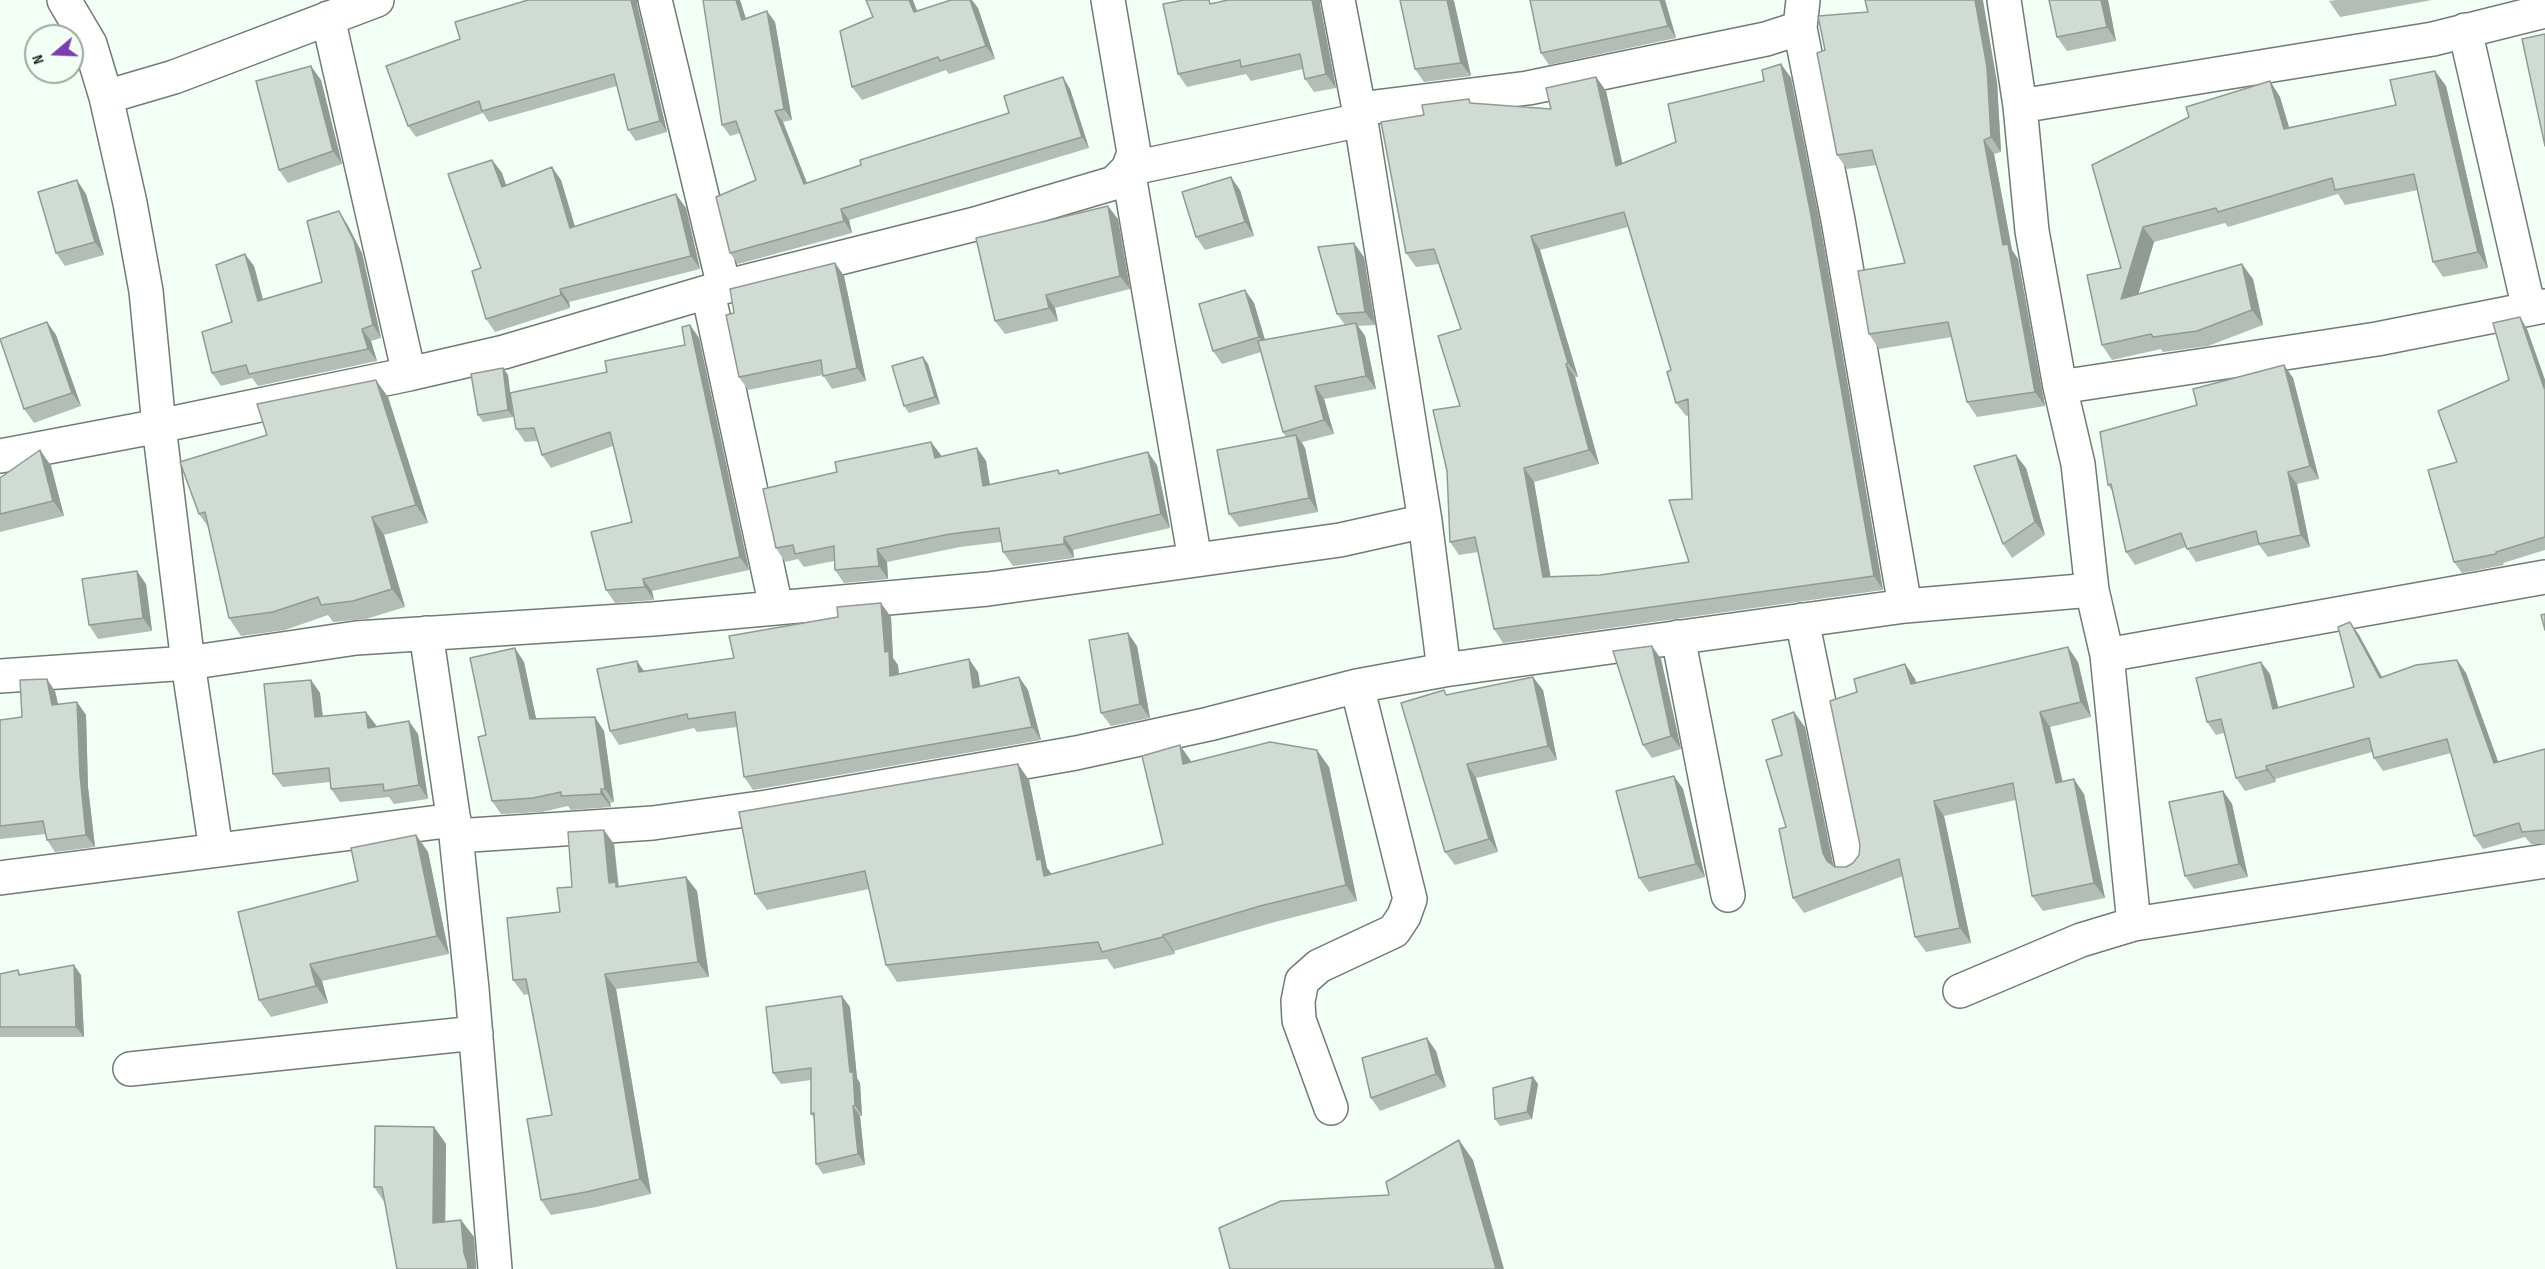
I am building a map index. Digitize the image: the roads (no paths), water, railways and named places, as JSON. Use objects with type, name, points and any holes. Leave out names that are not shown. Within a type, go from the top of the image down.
[{"type":"street","points":[[64,0],[90,44],[106,98],[130,203],[146,291],[159,426],[188,663],[216,850]]},
{"type":"street","points":[[106,98],[174,77],[377,0]]},
{"type":"street","points":[[655,0],[716,289],[776,608]]},
{"type":"street","points":[[0,456],[159,426],[504,352],[716,289],[975,224],[1114,183],[1128,169],[1134,153],[1108,0]]},
{"type":"street","points":[[1338,0],[1360,115],[1425,521],[1444,670]]},
{"type":"street","points":[[2004,0],[2020,106],[2032,231],[2060,387],[2078,464],[2092,590],[2107,655],[2134,924]]},
{"type":"street","points":[[2020,106],[2433,39],[2481,18],[2545,11]]},
{"type":"street","points":[[1128,169],[1360,115],[1528,88],[1766,39],[1802,14],[1905,606]]},
{"type":"street","points":[[328,18],[408,374]]},
{"type":"street","points":[[2060,387],[2377,339],[2537,308],[2481,18]]},
{"type":"street","points":[[1128,169],[1195,560]]},
{"type":"street","points":[[0,676],[188,663],[356,638],[653,619],[988,589],[1340,540],[1425,521]]},
{"type":"street","points":[[2107,655],[2545,577]]},
{"type":"street","points":[[0,878],[216,850],[455,828],[653,823],[767,807],[1076,753],[1209,724],[1357,686],[1444,670],[1905,606],[2092,590]]},
{"type":"street","points":[[1802,620],[1852,864]]},
{"type":"street","points":[[426,633],[455,828],[476,1033],[495,1269]]},
{"type":"street","points":[[1678,637],[1728,895]]},
{"type":"street","points":[[1331,1108],[1299,1020],[1298,1001],[1302,981],[1319,966],[1394,931],[1404,916],[1410,899],[1357,686]]},
{"type":"street","points":[[1960,991],[2081,940],[2134,924],[2545,861]]},
{"type":"street","points":[[130,1069],[476,1033]]}]
